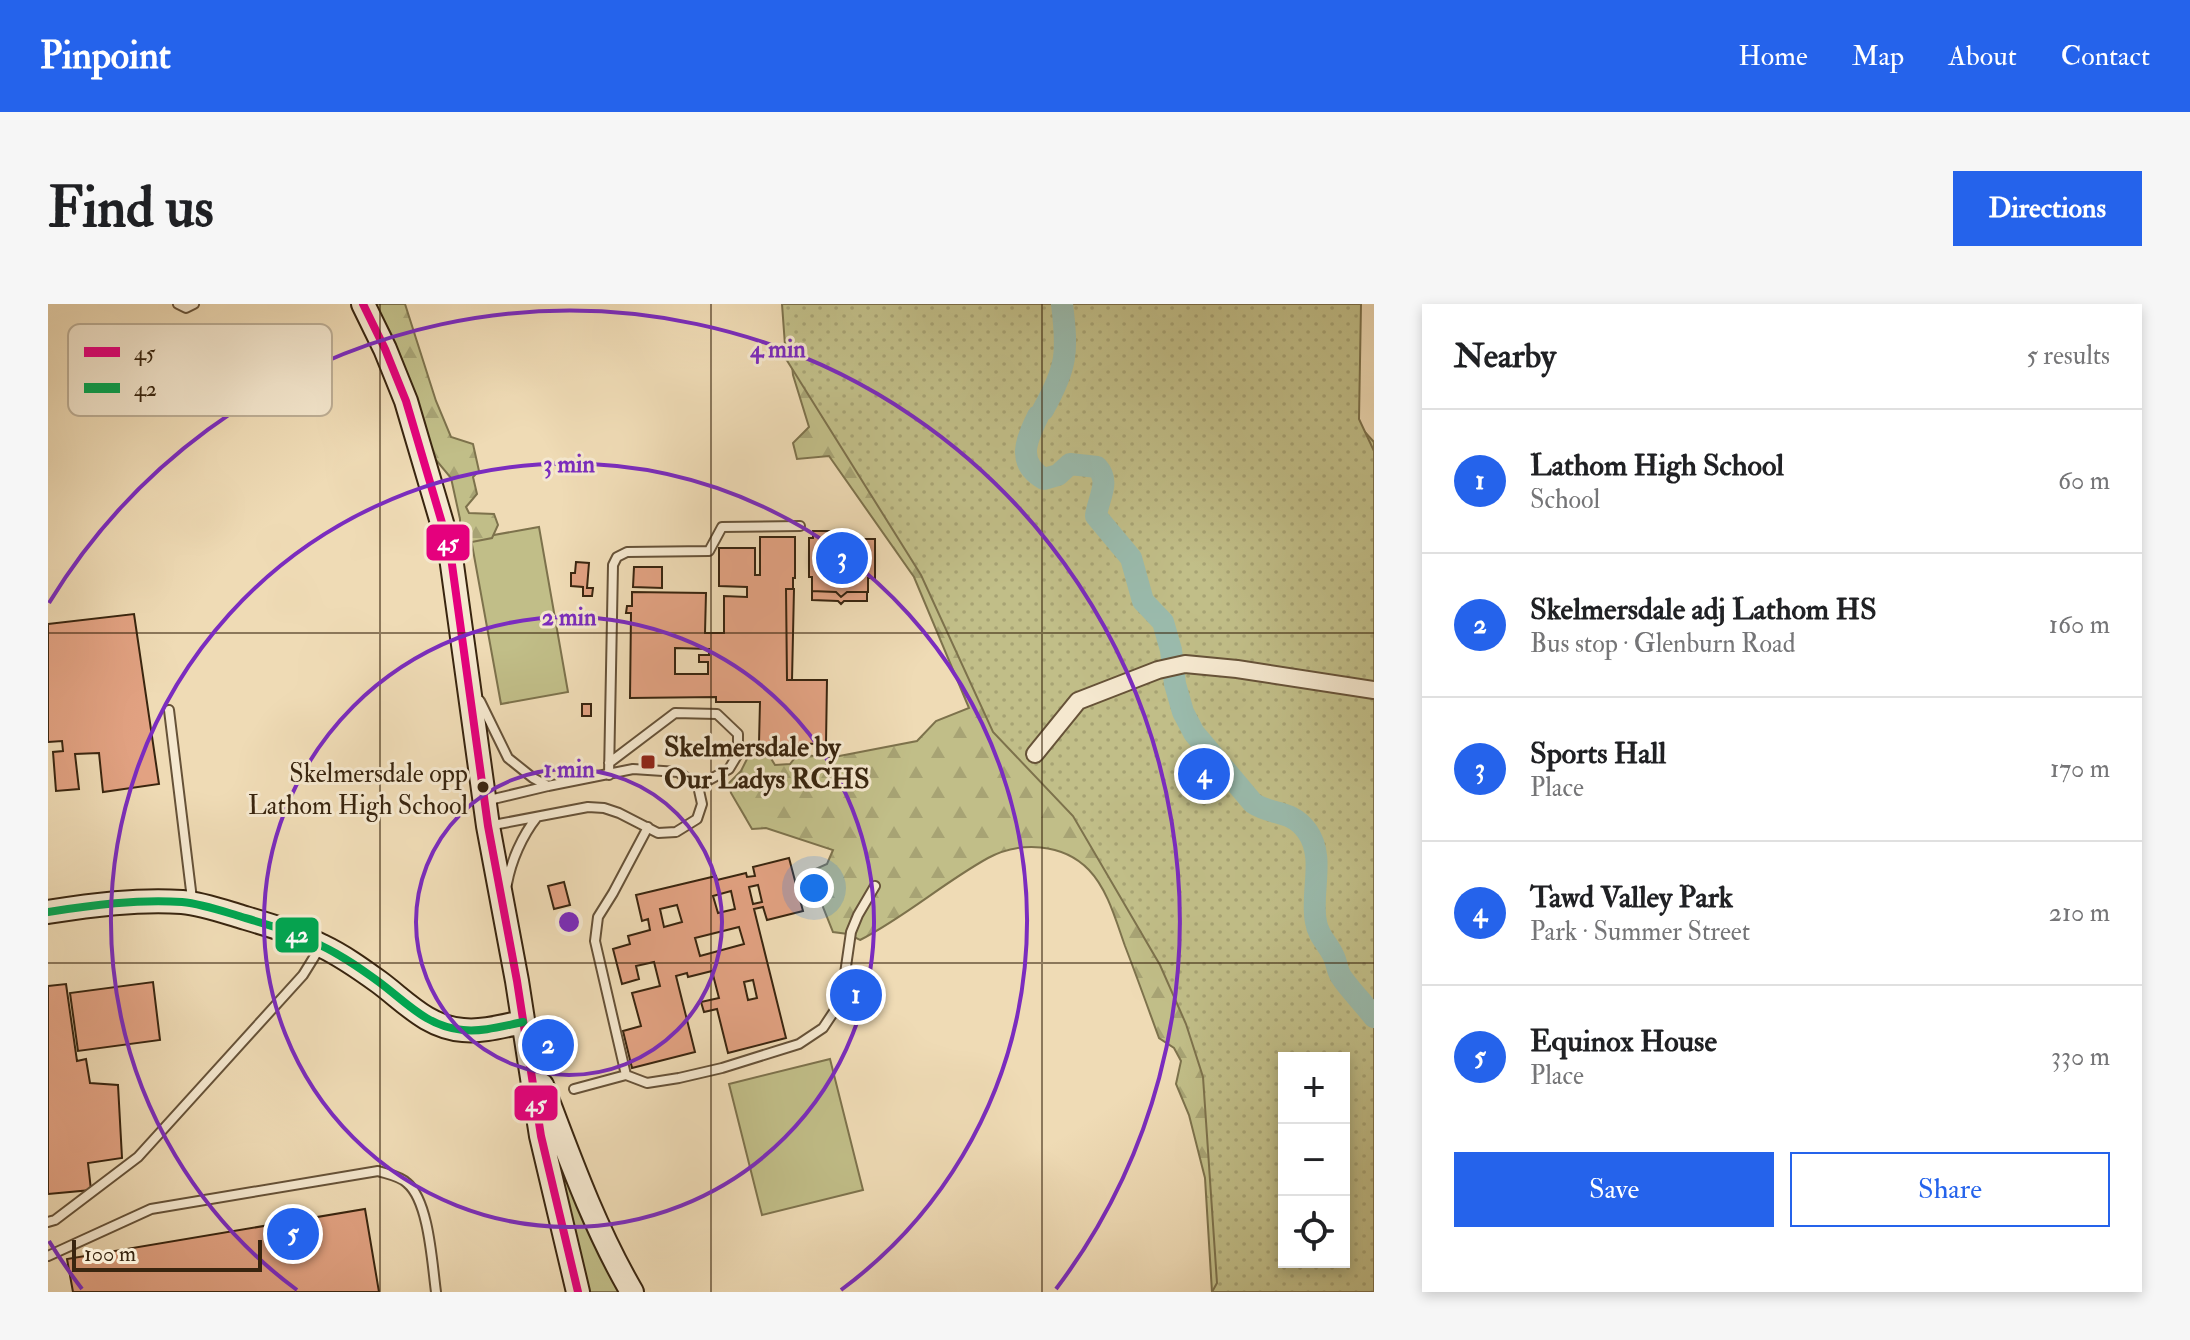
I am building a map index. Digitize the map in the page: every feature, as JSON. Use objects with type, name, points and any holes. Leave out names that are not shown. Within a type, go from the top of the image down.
[{"type":"street","points":[[363,304],[406,401],[450,550],[488,826],[541,1136],[578,1292]]},
{"type":"street","points":[[1035,754],[1078,701],[1158,670],[1185,664],[1374,690]]},
{"type":"street","points":[[48,912],[95,904],[182,902],[209,907],[278,928],[322,946],[350,961],[431,1022],[459,1030],[525,1033]]},
{"type":"street","points":[[525,1033],[592,1216],[632,1292]]},
{"type":"lane","points":[[178,304],[186,308],[194,304]]},
{"type":"lane","points":[[609,775],[613,565],[617,557],[627,552],[709,551],[722,527],[800,526]]},
{"type":"lane","points":[[467,675],[508,758],[548,786]]},
{"type":"lane","points":[[169,710],[192,904]]},
{"type":"lane","points":[[609,763],[675,713],[717,714],[738,734],[738,754],[729,769],[698,786]]},
{"type":"lane","points":[[485,802],[633,769],[678,772],[698,786],[702,804],[697,819],[676,832],[658,833],[619,813],[588,807],[488,826]]},
{"type":"lane","points":[[503,911],[515,857],[537,816]]},
{"type":"lane","points":[[626,1075],[595,941],[598,917],[648,827]]},
{"type":"lane","points":[[574,1089],[626,1075],[647,1083],[722,1068],[799,1044],[823,1028],[841,1001],[851,932],[875,886]]},
{"type":"lane","points":[[48,1222],[55,1220],[138,1157],[303,975],[322,946]]},
{"type":"lane","points":[[48,1256],[151,1209],[378,1171],[408,1183],[423,1206],[436,1292]]},
{"type":"green space","points":[[373,304],[405,304],[436,401],[451,437],[473,444],[479,471],[473,477],[477,494],[466,507],[469,513],[494,514],[498,525],[492,538],[467,543],[460,536],[460,519],[451,478],[426,448]]},
{"type":"green space","points":[[782,304],[1361,304],[1359,419],[1374,451],[1374,1292],[1212,1292],[1217,1283],[1203,1077],[1186,1024],[1160,965],[1073,816],[993,732],[921,575],[786,359]]},
{"type":"green space","points":[[788,324],[1353,419],[1374,442],[1374,1292],[1212,1292],[1205,1178],[1189,1115],[1176,1084],[1181,1061],[1174,1048],[1159,1038],[1106,896],[1096,878],[1079,861],[1067,854],[1041,848],[1027,847],[1000,853],[971,868],[860,940],[833,932],[809,872],[827,864],[833,850],[766,828],[752,829],[731,793],[729,783],[741,771],[751,751],[767,752],[775,765],[790,764],[798,754],[829,758],[917,741],[936,721],[969,708],[914,577],[829,456],[797,459],[793,443],[809,427],[793,375]]},
{"type":"green space","points":[[539,527],[568,692],[501,704],[471,539]]},
{"type":"green space","points":[[830,1059],[863,1190],[762,1215],[729,1084]]},
{"type":"green space","points":[[553,1136],[625,1292],[587,1292],[569,1221]]},
{"type":"building","points":[[813,531],[837,531],[837,539],[875,539],[875,578],[868,578],[868,592],[847,592],[841,597],[836,592],[812,591],[809,538],[813,538]]},
{"type":"building","points":[[760,537],[795,537],[795,578],[793,589],[786,589],[787,680],[827,680],[826,744],[759,743],[760,702],[716,702],[716,697],[630,698],[631,613],[626,613],[627,606],[632,606],[632,592],[706,593],[705,633],[724,633],[724,596],[747,597],[747,587],[719,586],[719,548],[755,548],[755,575],[760,575]],"holes":[[[675,648],[709,649],[709,655],[699,655],[699,662],[708,662],[708,674],[675,674]]]},
{"type":"building","points":[[576,562],[589,563],[587,588],[593,588],[592,596],[583,596],[583,587],[571,586],[571,573],[575,573]]},
{"type":"building","points":[[634,567],[662,567],[662,588],[633,587]]},
{"type":"building","points":[[786,589],[794,589],[792,680],[787,680]]},
{"type":"building","points":[[812,591],[836,592],[841,597],[847,592],[867,592],[867,601],[844,601],[841,604],[838,601],[812,600]]},
{"type":"building","points":[[134,614],[159,784],[103,792],[99,753],[75,754],[79,789],[56,791],[53,752],[63,751],[62,741],[48,742],[48,624]]},
{"type":"building","points":[[582,704],[591,704],[591,716],[582,716]]},
{"type":"building","points":[[789,858],[803,911],[767,920],[763,907],[754,909],[786,1038],[728,1053],[717,1009],[704,1012],[701,1002],[719,998],[712,971],[688,977],[687,973],[676,976],[695,1052],[632,1068],[623,1031],[641,1026],[632,993],[660,986],[654,962],[636,966],[639,979],[622,984],[613,949],[630,944],[628,936],[650,930],[648,919],[642,921],[636,895],[716,876],[717,880],[746,873],[747,877],[755,876],[753,867]],"holes":[[[758,885],[762,902],[753,904],[749,887]],[[731,891],[735,909],[718,913],[713,896]],[[677,905],[682,922],[664,927],[660,909]],[[739,927],[744,944],[700,956],[695,938]],[[753,980],[757,998],[748,1000],[744,982]]]},
{"type":"building","points":[[564,882],[570,905],[554,909],[548,886]]},
{"type":"building","points":[[153,982],[160,1040],[78,1051],[70,993]]},
{"type":"building","points":[[66,984],[77,1061],[86,1059],[90,1083],[118,1085],[122,1158],[88,1163],[91,1190],[48,1194],[48,986]]},
{"type":"building","points":[[365,1209],[379,1292],[73,1292],[67,1259]]},
{"type":"waterway","points":[[1043,410],[1064,359],[1062,304]]},
{"type":"waterway","points":[[1038,416],[1026,450],[1035,473],[1044,479],[1058,475],[1070,464],[1097,467],[1101,473],[1103,484],[1096,516],[1131,558],[1143,601],[1163,622],[1171,650],[1175,684],[1183,712],[1194,733],[1253,803],[1294,819],[1313,841],[1317,864],[1317,927],[1340,976],[1374,1017]]},
{"type":"transit line","name":"45","points":[[363,304],[406,401],[450,550],[488,826],[517,981],[541,1136],[578,1292]]},
{"type":"transit line","name":"42","points":[[48,912],[149,901],[205,906],[303,937],[330,950],[438,1024],[470,1030],[523,1022]]},
{"type":"place","name":"Sports Hall","points":[[842,558]]},
{"type":"place","name":"Skelmersdale by Our Ladys RCHS","points":[[648,762]]},
{"type":"place","name":"Tawd Valley Park","points":[[1204,774]]},
{"type":"place","name":"Skelmersdale opp Lathom High School","points":[[483,787]]},
{"type":"place","name":"Lathom High School","points":[[856,995]]},
{"type":"place","name":"Skelmersdale adj Lathom HS","points":[[548,1045]]},
{"type":"place","name":"Equinox House","points":[[293,1234]]}]
